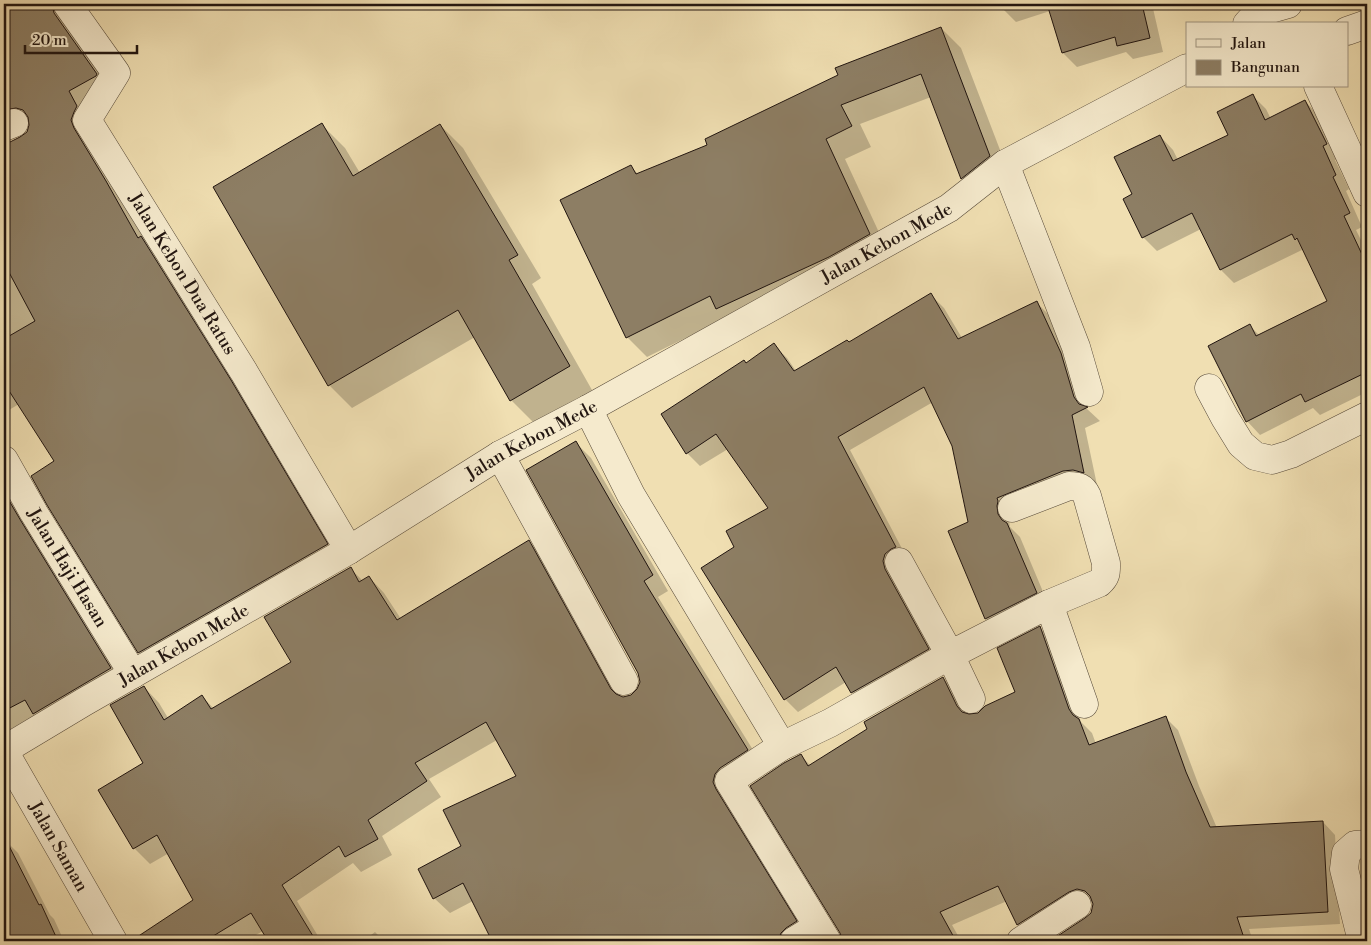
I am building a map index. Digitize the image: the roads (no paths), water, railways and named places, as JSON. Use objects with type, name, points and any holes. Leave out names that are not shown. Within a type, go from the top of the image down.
[{"type":"street","name":"Jalan Kebon Dua Ratus","points":[[67,4],[116,73],[87,120],[244,372],[350,550]]},
{"type":"street","points":[[1254,16],[1288,11]]},
{"type":"street","points":[[1348,31],[1367,24]]},
{"type":"street","name":"Jalan Kebon Mede","points":[[4,750],[84,702],[350,550],[500,456],[949,208],[1005,164],[1186,69]]},
{"type":"street","points":[[1319,88],[1367,194]]},
{"type":"street","points":[[1005,164],[1076,347],[1089,392]]},
{"type":"street","points":[[1209,388],[1241,444],[1255,456],[1272,460],[1290,454],[1367,416]]},
{"type":"street","points":[[588,409],[631,495],[782,746]]},
{"type":"street","points":[[500,456],[624,681]]},
{"type":"street","name":"Jalan Haji Hasan","points":[[4,460],[34,513],[133,674]]},
{"type":"street","points":[[794,941],[822,934],[729,781],[782,746],[830,723],[950,655],[1049,604],[1099,583],[1104,578],[1106,563],[1084,489],[1069,486],[1012,508]]},
{"type":"street","points":[[899,562],[950,655],[971,700]]},
{"type":"street","points":[[1049,604],[1084,704]]},
{"type":"street","name":"Jalan Saman","points":[[4,750],[113,941]]},
{"type":"street","points":[[1362,941],[1344,869],[1346,854],[1355,845],[1367,844]]},
{"type":"street","points":[[1021,941],[1077,905]]}]
